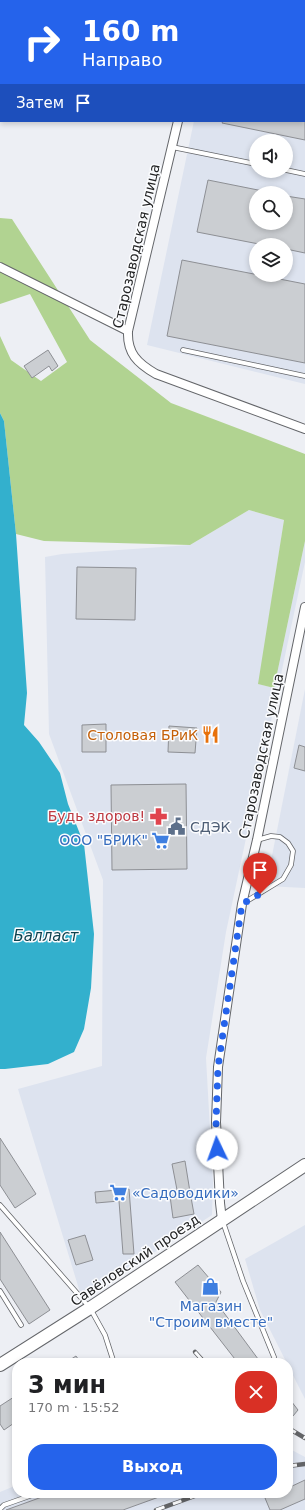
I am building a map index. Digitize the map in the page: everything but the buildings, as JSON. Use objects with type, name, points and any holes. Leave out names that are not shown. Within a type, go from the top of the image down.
[{"type":"main road","name":"Савёловский проезд","points":[[0,1365],[90,1308],[305,1165]]},
{"type":"street","name":"Старозаводская улица","points":[[178,122],[128,331],[130,350],[141,363],[156,374],[305,429]]},
{"type":"street","points":[[0,267],[128,331]]},
{"type":"street","name":"Старозаводская улица","points":[[222,1220],[216,1122],[218,1067],[242,904],[257,840],[305,607]]},
{"type":"lane","points":[[172,148],[249,163]]},
{"type":"lane","points":[[293,171],[305,174]]},
{"type":"lane","points":[[183,350],[305,376]]},
{"type":"lane","points":[[242,904],[283,879],[291,864],[293,851],[288,843],[280,837],[271,836],[257,840]]},
{"type":"lane","points":[[0,1205],[90,1308],[105,1335],[112,1358]]},
{"type":"lane","points":[[222,1220],[242,1281],[274,1357]]},
{"type":"lane","points":[[0,1291],[21,1325]]},
{"type":"lane","points":[[0,1509],[4,1505],[24,1498]]},
{"type":"shaded area","points":[[194,122],[305,122],[305,384],[147,345]]},
{"type":"shaded area","points":[[249,510],[284,520],[259,684],[274,688],[305,541],[305,562],[226,932],[206,1058],[213,1183],[212,1215],[82,1299],[18,1089],[102,1066],[103,880],[49,734],[45,557],[62,554],[190,545]]},
{"type":"shaded area","points":[[305,689],[305,888],[266,886]]},
{"type":"shaded area","points":[[305,1225],[305,1399],[293,1375],[293,1358],[284,1358],[260,1310],[245,1259]]},
{"type":"shaded area","points":[[293,1451],[305,1457],[305,1510],[0,1510],[0,1492],[12,1487],[12,1498],[293,1498]]},
{"type":"green space","points":[[0,218],[12,219],[90,340],[171,403],[305,454],[305,541],[274,688],[258,684],[284,520],[249,510],[190,545],[44,541],[16,534],[4,421],[0,413],[0,336],[11,360],[41,381],[67,362],[30,294],[0,304]]},
{"type":"water","name":"Балласт","points":[[0,413],[4,421],[16,534],[27,693],[24,725],[39,742],[60,773],[68,804],[84,844],[94,934],[91,988],[84,1029],[74,1052],[48,1064],[5,1069],[0,1069]]},
{"type":"railway","points":[[195,1352],[200,1358]]},
{"type":"railway","points":[[293,1431],[305,1438]]},
{"type":"railway","points":[[293,1465],[305,1464]]},
{"type":"railway","points":[[156,1510],[189,1498]]},
{"type":"place","name":"Столовая БРиК","points":[[211,735]]},
{"type":"place","name":"Будь здоров!","points":[[158,816]]},
{"type":"place","name":"СДЭК","points":[[177,827]]},
{"type":"place","name":"ООО \"БРИК\"","points":[[161,840]]},
{"type":"place","name":"«Садоводики»","points":[[119,1193]]},
{"type":"place","name":"Магазин \"Строим вместе\"","points":[[211,1286]]},
{"type":"route","points":[[217,1149],[216,1122],[218,1067],[242,904],[260,894]]}]
